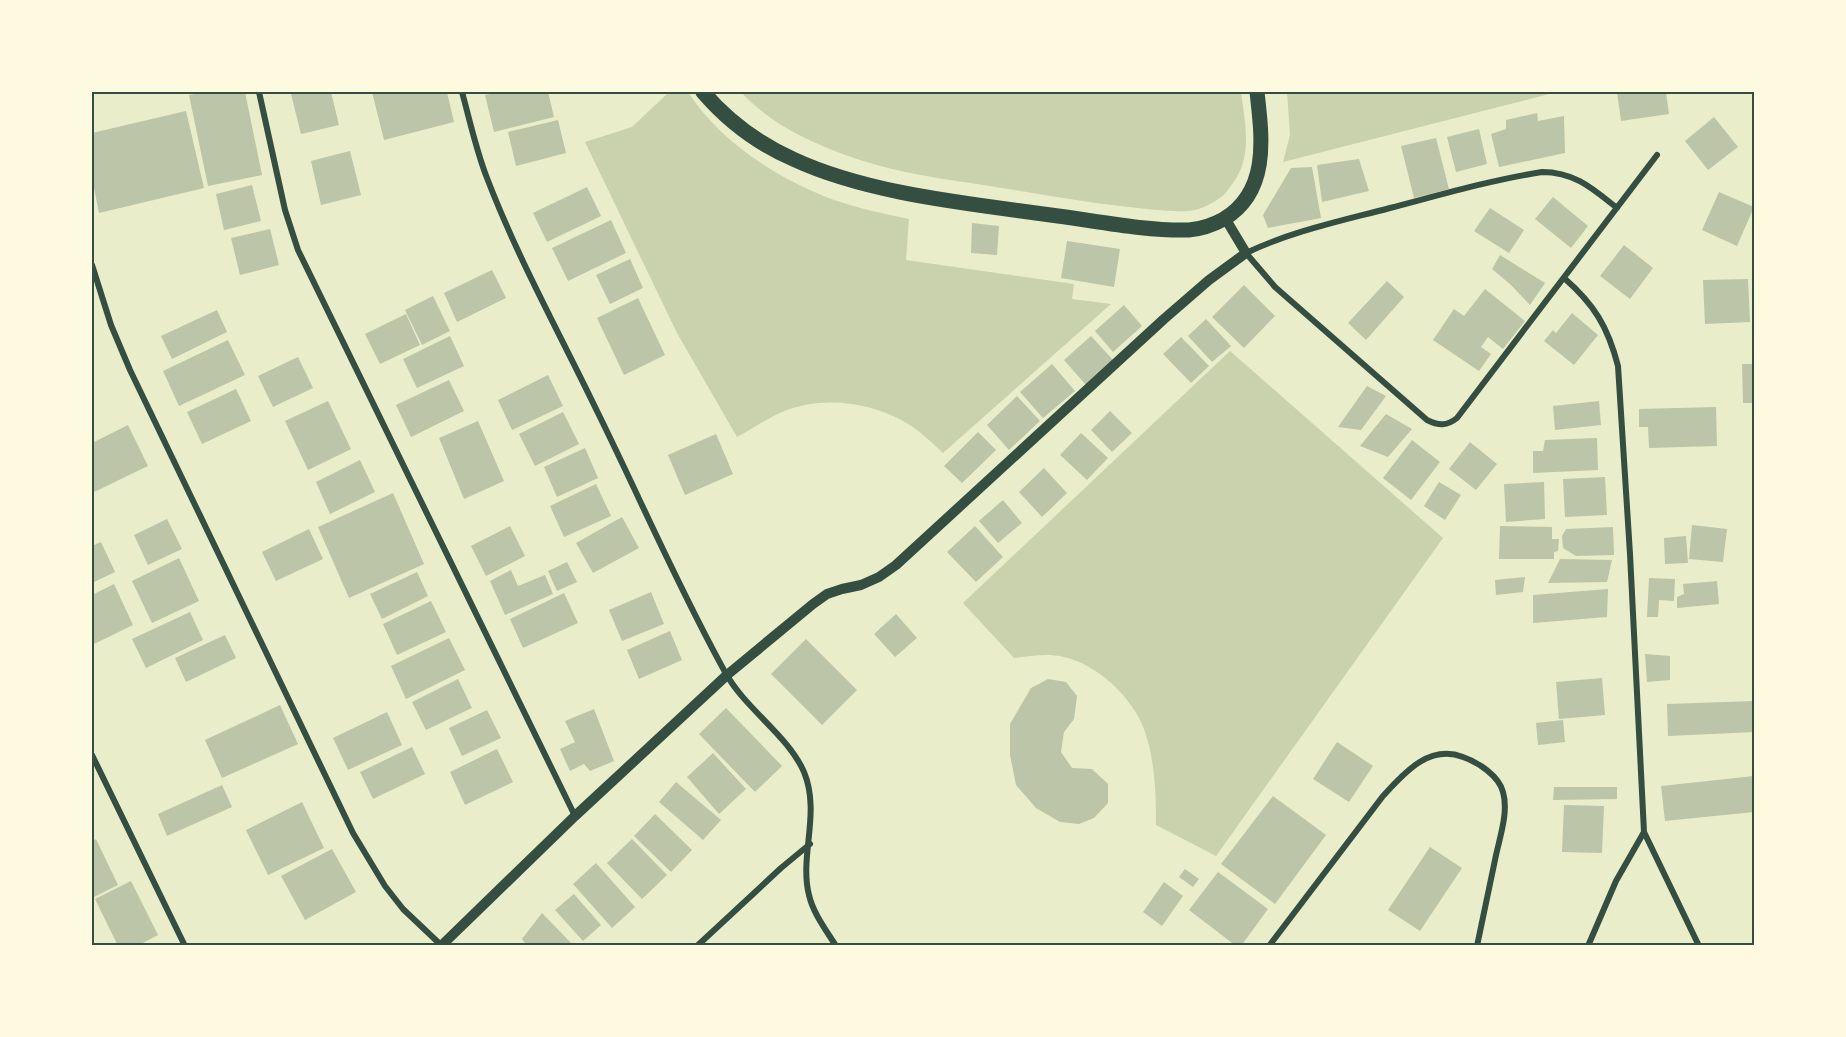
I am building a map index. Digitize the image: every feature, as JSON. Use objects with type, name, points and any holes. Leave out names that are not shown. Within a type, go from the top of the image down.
[{"type":"main road","points":[[703,92],[736,125],[762,142],[792,159],[864,184],[1011,209],[1145,228],[1191,230],[1209,226],[1225,218],[1241,204],[1252,187],[1259,170],[1262,150],[1257,92]]},
{"type":"street","points":[[259,92],[285,210],[297,250],[575,816]]},
{"type":"street","points":[[462,92],[486,176],[517,249],[680,586],[727,675],[745,700],[795,757],[804,773],[811,813],[807,867],[808,894],[817,915],[836,945]]},
{"type":"street","points":[[1225,218],[1246,253],[1275,287],[1427,420],[1444,425],[1457,418],[1657,155]]},
{"type":"street","points":[[92,265],[111,325],[130,370],[353,833],[391,894],[403,909],[441,945],[575,816],[727,675],[827,594],[861,585],[879,577],[896,565],[1190,295],[1246,253],[1310,228],[1542,172],[1559,172],[1573,177],[1617,208]]},
{"type":"street","points":[[1564,278],[1581,292],[1603,321],[1612,341],[1618,366],[1644,832],[1699,945]]},
{"type":"street","points":[[1269,945],[1383,796],[1420,761],[1437,753],[1454,753],[1467,758],[1495,778],[1503,791],[1505,809],[1477,945]]},
{"type":"street","points":[[92,755],[185,945]]},
{"type":"street","points":[[1588,945],[1616,881],[1644,832]]},
{"type":"street","points":[[697,945],[810,844]]},
{"type":"green space","points":[[669,92],[688,92],[716,127],[733,143],[792,181],[834,200],[909,219],[906,260],[1074,284],[1072,299],[1111,304],[943,453],[919,431],[889,414],[843,403],[797,407],[776,415],[737,437],[677,333],[585,142],[632,127]]},
{"type":"green space","points":[[741,92],[1241,92],[1246,127],[1245,151],[1239,173],[1226,193],[1206,206],[1181,211],[1114,205],[922,175],[870,163],[817,144],[784,127],[754,105]]},
{"type":"green space","points":[[1287,92],[1557,92],[1283,162],[1290,135]]},
{"type":"green space","points":[[1230,351],[1443,538],[1216,856],[1156,825],[1154,776],[1148,741],[1139,717],[1112,684],[1089,667],[1064,657],[1045,655],[1014,658],[963,603]]},
{"type":"building","points":[[206,92],[245,92],[262,175],[208,186],[189,95]]},
{"type":"building","points":[[331,92],[339,125],[301,134],[291,94]]},
{"type":"building","points":[[372,92],[447,92],[454,122],[384,140]]},
{"type":"building","points":[[501,92],[548,92],[554,117],[494,132],[485,95]]},
{"type":"building","points":[[1617,92],[1666,92],[1669,114],[1621,121]]},
{"type":"building","points":[[186,111],[204,188],[99,213],[92,178],[92,133]]},
{"type":"building","points":[[1537,113],[1538,121],[1564,116],[1565,153],[1499,167],[1491,134],[1506,129],[1506,120]]},
{"type":"building","points":[[1714,117],[1738,147],[1708,170],[1685,141]]},
{"type":"building","points":[[558,120],[566,153],[516,166],[508,132]]},
{"type":"building","points":[[1479,129],[1487,164],[1456,172],[1447,137]]},
{"type":"building","points":[[1436,138],[1449,189],[1414,198],[1401,146]]},
{"type":"building","points":[[350,151],[361,195],[321,205],[311,161]]},
{"type":"building","points":[[1359,159],[1369,191],[1322,202],[1317,165]]},
{"type":"building","points":[[1312,167],[1321,218],[1268,228],[1263,215],[1291,168]]},
{"type":"building","points":[[252,185],[261,221],[224,230],[216,194]]},
{"type":"building","points":[[587,187],[601,216],[547,242],[533,213]]},
{"type":"building","points":[[1719,192],[1754,207],[1737,246],[1702,230]]},
{"type":"building","points":[[1553,197],[1588,226],[1571,248],[1535,219]]},
{"type":"building","points":[[1490,208],[1524,230],[1509,253],[1474,231]]},
{"type":"building","points":[[611,220],[626,253],[568,281],[552,248]]},
{"type":"building","points":[[972,223],[999,226],[997,255],[971,253]]},
{"type":"building","points":[[270,229],[279,265],[240,275],[231,238]]},
{"type":"building","points":[[1067,241],[1120,249],[1114,287],[1061,278]]},
{"type":"building","points":[[1624,245],[1653,268],[1630,299],[1600,276]]},
{"type":"building","points":[[1500,255],[1545,283],[1530,305],[1492,269]]},
{"type":"building","points":[[630,259],[643,288],[610,304],[596,275]]},
{"type":"building","points":[[492,270],[506,298],[457,322],[444,293]]},
{"type":"building","points":[[1748,279],[1750,322],[1705,324],[1703,280]]},
{"type":"building","points":[[1387,281],[1404,297],[1366,340],[1348,323]]},
{"type":"building","points":[[1244,285],[1275,316],[1244,348],[1212,317]]},
{"type":"building","points":[[1485,289],[1525,321],[1503,349],[1488,337],[1481,347],[1491,354],[1479,371],[1433,340],[1454,309],[1464,316]]},
{"type":"building","points":[[433,296],[450,331],[422,345],[405,310]]},
{"type":"building","points":[[638,298],[665,355],[624,375],[597,318]]},
{"type":"building","points":[[1124,305],[1142,326],[1113,352],[1095,331]]},
{"type":"building","points":[[217,310],[227,332],[172,359],[161,336]]},
{"type":"building","points":[[1572,313],[1598,335],[1574,365],[1544,341],[1553,330],[1556,333]]},
{"type":"building","points":[[406,314],[420,345],[380,364],[365,334]]},
{"type":"building","points":[[1206,319],[1231,346],[1212,362],[1188,336]]},
{"type":"building","points":[[450,336],[464,366],[417,388],[403,359]]},
{"type":"building","points":[[1091,336],[1113,360],[1086,385],[1064,360]]},
{"type":"building","points":[[1181,337],[1209,366],[1191,383],[1163,354]]},
{"type":"building","points":[[228,340],[245,375],[179,406],[163,371]]},
{"type":"building","points":[[298,357],[313,388],[273,407],[258,376]]},
{"type":"building","points":[[1052,364],[1075,391],[1043,418],[1020,392]]},
{"type":"building","points":[[1742,364],[1752,364],[1753,403],[1743,403]]},
{"type":"building","points":[[548,375],[563,406],[512,430],[498,400]]},
{"type":"building","points":[[449,380],[464,411],[411,437],[396,405]]},
{"type":"building","points":[[1367,386],[1386,396],[1361,430],[1338,427]]},
{"type":"building","points":[[236,389],[251,421],[202,444],[187,412]]},
{"type":"building","points":[[1017,396],[1040,421],[1009,450],[987,425]]},
{"type":"building","points":[[328,401],[351,449],[308,470],[285,421]]},
{"type":"building","points":[[1599,401],[1601,425],[1555,430],[1553,406]]},
{"type":"building","points":[[1716,407],[1717,446],[1649,448],[1648,427],[1639,427],[1639,409]]},
{"type":"building","points":[[1110,411],[1132,433],[1112,452],[1091,430]]},
{"type":"building","points":[[563,412],[579,444],[535,466],[519,434]]},
{"type":"building","points":[[1386,414],[1412,429],[1388,457],[1360,446]]},
{"type":"building","points":[[478,421],[504,481],[464,499],[439,438]]},
{"type":"building","points":[[128,425],[148,466],[92,493],[92,443]]},
{"type":"building","points":[[978,432],[996,450],[962,483],[944,466]]},
{"type":"building","points":[[1081,433],[1108,458],[1087,480],[1060,455]]},
{"type":"building","points":[[716,434],[733,474],[685,495],[668,455]]},
{"type":"building","points":[[1597,438],[1598,470],[1533,473],[1533,451],[1543,451],[1545,440]]},
{"type":"building","points":[[1412,440],[1440,462],[1411,500],[1383,478]]},
{"type":"building","points":[[1470,442],[1497,464],[1476,490],[1449,469]]},
{"type":"building","points":[[585,448],[598,478],[557,497],[544,467]]},
{"type":"building","points":[[360,460],[375,492],[330,514],[316,482]]},
{"type":"building","points":[[1044,468],[1067,493],[1042,517],[1019,492]]},
{"type":"building","points":[[1605,477],[1607,515],[1565,517],[1563,479]]},
{"type":"building","points":[[1439,482],[1461,495],[1445,520],[1424,506]]},
{"type":"building","points":[[1544,482],[1545,519],[1506,522],[1504,484]]},
{"type":"building","points":[[596,484],[611,516],[564,537],[550,506]]},
{"type":"building","points":[[393,493],[424,564],[349,598],[318,527]]},
{"type":"building","points":[[1003,500],[1022,523],[998,543],[979,521]]},
{"type":"building","points":[[622,517],[639,548],[593,573],[576,543]]},
{"type":"building","points":[[167,519],[182,549],[148,565],[134,535]]},
{"type":"building","points":[[1692,525],[1727,529],[1723,562],[1689,559]]},
{"type":"building","points":[[510,526],[525,556],[486,576],[471,546]]},
{"type":"building","points":[[975,526],[1003,557],[976,582],[947,552]]},
{"type":"building","points":[[1500,526],[1552,527],[1552,539],[1559,539],[1558,551],[1554,552],[1554,559],[1499,559]]},
{"type":"building","points":[[1613,527],[1614,555],[1576,556],[1563,548],[1562,536],[1566,529]]},
{"type":"building","points":[[309,529],[323,559],[276,581],[262,552]]},
{"type":"building","points":[[1686,536],[1688,563],[1665,564],[1664,538]]},
{"type":"building","points":[[101,542],[115,572],[92,583],[92,546]]},
{"type":"building","points":[[179,558],[199,601],[152,623],[132,581]]},
{"type":"building","points":[[1560,559],[1612,560],[1607,582],[1548,583]]},
{"type":"building","points":[[567,562],[577,582],[557,591],[548,571]]},
{"type":"building","points":[[511,570],[518,586],[545,575],[553,594],[505,615],[490,581]]},
{"type":"building","points":[[417,572],[428,596],[382,619],[370,594]]},
{"type":"building","points":[[1525,577],[1523,592],[1496,595],[1495,580]]},
{"type":"building","points":[[1649,578],[1675,579],[1674,601],[1659,600],[1658,617],[1647,617]]},
{"type":"building","points":[[1717,581],[1719,604],[1677,608],[1677,597],[1684,594],[1683,584]]},
{"type":"building","points":[[114,584],[133,625],[92,645],[92,595]]},
{"type":"building","points":[[1608,589],[1607,617],[1533,623],[1533,595]]},
{"type":"building","points":[[651,592],[664,624],[622,641],[609,610]]},
{"type":"building","points":[[564,593],[578,623],[523,648],[510,619]]},
{"type":"building","points":[[431,601],[446,632],[397,655],[383,624]]},
{"type":"building","points":[[190,612],[203,640],[146,668],[132,639]]},
{"type":"building","points":[[896,614],[917,638],[895,657],[874,634]]},
{"type":"building","points":[[670,631],[682,660],[639,679],[627,650]]},
{"type":"building","points":[[225,635],[236,658],[186,682],[175,658]]},
{"type":"building","points":[[449,638],[465,670],[406,699],[391,666]]},
{"type":"building","points":[[806,639],[857,690],[822,725],[771,674]]},
{"type":"building","points":[[1645,654],[1670,656],[1670,680],[1647,682]]},
{"type":"building","points":[[1602,678],[1605,715],[1559,719],[1556,682]]},
{"type":"building","points":[[458,679],[472,708],[426,730],[412,702]]},
{"type":"building","points":[[1048,679],[1066,682],[1077,696],[1074,719],[1064,732],[1061,752],[1072,768],[1092,769],[1108,784],[1108,803],[1094,818],[1079,824],[1060,822],[1036,808],[1016,785],[1010,755],[1010,724],[1031,688]]},
{"type":"building","points":[[1754,701],[1754,732],[1668,736],[1667,704]]},
{"type":"building","points":[[280,705],[298,744],[222,778],[205,740]]},
{"type":"building","points":[[726,708],[782,766],[755,792],[699,734]]},
{"type":"building","points":[[594,709],[614,761],[590,771],[584,764],[570,771],[560,749],[575,742],[565,721]]},
{"type":"building","points":[[487,710],[501,738],[462,756],[449,728]]},
{"type":"building","points":[[387,712],[402,745],[348,770],[333,738]]},
{"type":"building","points":[[1563,720],[1565,742],[1538,745],[1536,723]]},
{"type":"building","points":[[1337,742],[1373,766],[1349,802],[1313,779]]},
{"type":"building","points":[[412,747],[425,774],[373,799],[360,772]]},
{"type":"building","points":[[497,749],[513,782],[465,805],[450,772]]},
{"type":"building","points":[[713,753],[746,789],[719,814],[687,777]]},
{"type":"building","points":[[1754,776],[1754,812],[1665,821],[1661,786]]},
{"type":"building","points":[[676,782],[721,820],[703,840],[659,802]]},
{"type":"building","points":[[222,785],[232,807],[167,836],[158,814]]},
{"type":"building","points":[[1554,787],[1617,787],[1617,799],[1553,800]]},
{"type":"building","points":[[1273,796],[1326,835],[1275,904],[1221,864]]},
{"type":"building","points":[[302,802],[324,848],[268,875],[246,830]]},
{"type":"building","points":[[1564,805],[1604,806],[1602,853],[1562,852]]},
{"type":"building","points":[[655,814],[692,850],[671,872],[634,836]]},
{"type":"building","points":[[96,839],[118,885],[92,898],[92,842]]},
{"type":"building","points":[[632,839],[667,875],[642,899],[607,863]]},
{"type":"building","points":[[1430,847],[1462,868],[1420,931],[1388,910]]},
{"type":"building","points":[[332,849],[356,892],[305,920],[281,876]]},
{"type":"building","points":[[596,863],[635,907],[612,928],[573,884]]},
{"type":"building","points":[[1185,869],[1199,879],[1193,887],[1179,877]]},
{"type":"building","points":[[1218,872],[1268,909],[1241,946],[1236,946],[1189,910]]},
{"type":"building","points":[[131,881],[158,935],[137,946],[118,946],[95,899]]},
{"type":"building","points":[[1164,882],[1183,896],[1162,926],[1143,912]]},
{"type":"building","points":[[574,894],[601,925],[583,941],[555,910]]},
{"type":"building","points":[[542,913],[574,946],[527,946],[522,939]]}]
